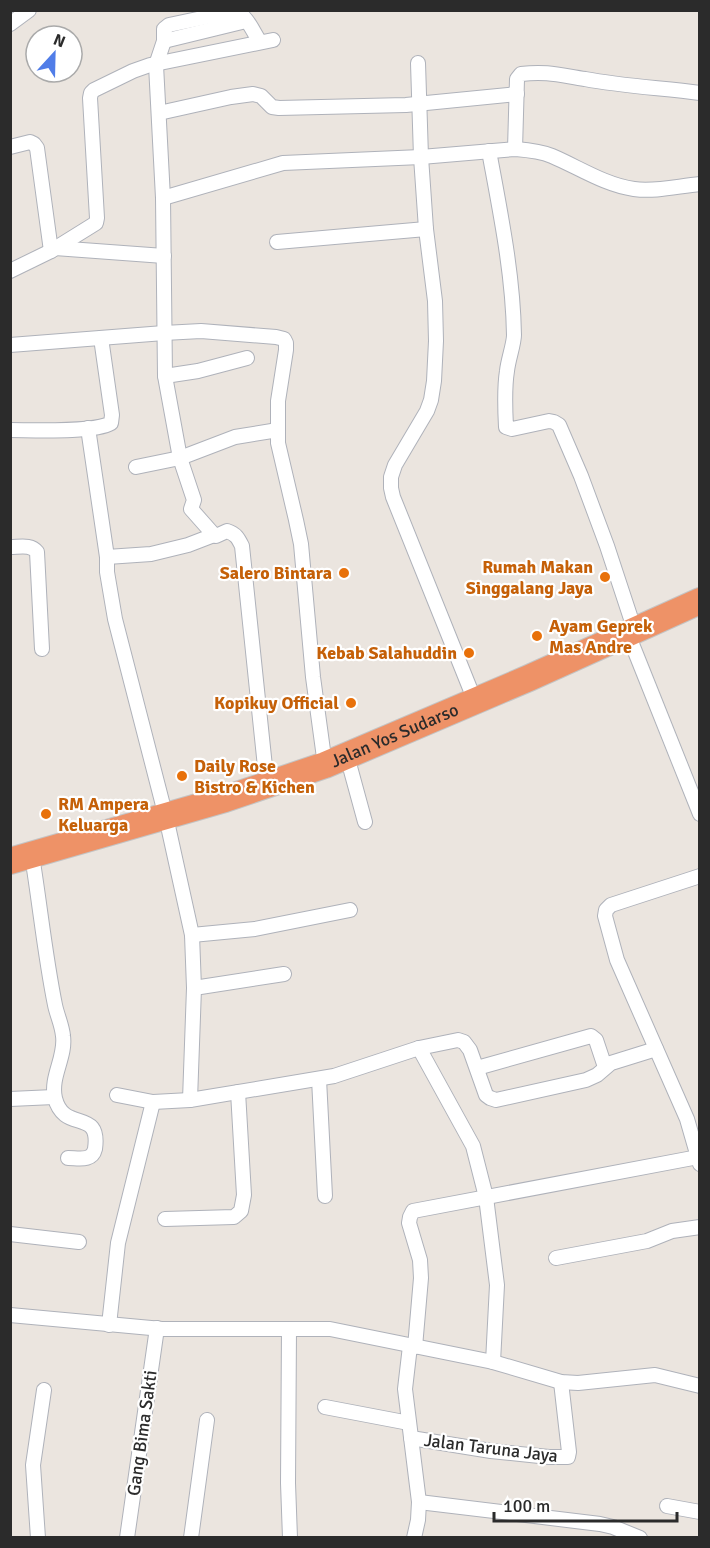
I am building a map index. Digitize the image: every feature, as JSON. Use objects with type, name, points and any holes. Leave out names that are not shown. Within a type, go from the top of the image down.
[{"type":"highway","name":"Jalan Yos Sudarso","points":[[21,858],[267,786],[336,760],[699,601]]},
{"type":"street","points":[[10,24],[29,10]]},
{"type":"street","points":[[10,271],[53,250],[96,223],[91,93],[133,71],[156,65],[266,41],[239,12],[168,25],[164,29],[164,41],[156,65],[164,198],[165,376],[180,458],[194,500],[191,509],[214,535]]},
{"type":"street","points":[[418,63],[426,229],[435,301],[436,341],[433,392],[427,411],[395,465],[391,477],[391,488],[475,701]]},
{"type":"street","points":[[515,149],[518,76],[521,74],[555,73],[585,79],[699,93]]},
{"type":"street","points":[[159,113],[253,94],[261,96],[273,107],[279,108],[419,104],[517,94]]},
{"type":"street","points":[[15,145],[30,142],[37,148],[53,250]]},
{"type":"street","points":[[164,198],[283,163],[421,157],[515,149],[550,155],[612,183],[633,189],[654,190],[699,184]]},
{"type":"street","points":[[489,151],[506,246],[514,338],[506,375],[504,408],[506,427],[512,429],[549,421],[559,425],[596,516],[632,632],[699,814]]},
{"type":"street","points":[[277,242],[426,229]]},
{"type":"street","points":[[53,250],[164,256]]},
{"type":"street","points":[[10,345],[214,331],[284,339],[286,350],[278,401],[278,443],[301,544],[313,677],[336,760],[365,822]]},
{"type":"street","points":[[10,430],[88,428],[111,423],[101,338]]},
{"type":"street","points":[[165,376],[198,371],[247,358]]},
{"type":"street","points":[[88,428],[115,619],[166,817],[192,935],[194,988],[190,1100]]},
{"type":"street","points":[[136,467],[180,458],[235,437],[278,430]]},
{"type":"street","points":[[107,557],[151,554],[188,545],[227,531],[238,537],[242,546],[267,786]]},
{"type":"street","points":[[10,547],[29,546],[37,552],[42,649]]},
{"type":"street","points":[[21,858],[63,1034],[64,1049],[54,1086],[54,1097],[58,1108],[64,1115],[90,1124],[94,1128],[92,1155],[88,1158],[68,1158]]},
{"type":"street","points":[[414,1538],[418,1520],[418,1502],[405,1389],[421,1278],[420,1260],[409,1223],[410,1216],[413,1211],[424,1208],[699,1160],[687,1119],[616,960],[605,916],[606,910],[611,905],[699,876]]},
{"type":"street","points":[[192,935],[255,928],[350,910]]},
{"type":"street","points":[[194,988],[284,974]]},
{"type":"street","points":[[477,1068],[591,1036],[596,1040],[605,1067]]},
{"type":"street","points":[[117,1095],[153,1102],[190,1100],[347,1073],[419,1048],[453,1041],[464,1042],[470,1050],[486,1095],[496,1100],[586,1080],[617,1061],[656,1049]]},
{"type":"street","points":[[419,1048],[473,1146],[486,1197],[497,1285],[493,1362]]},
{"type":"street","points":[[319,1079],[325,1196]]},
{"type":"street","points":[[165,1219],[234,1217],[241,1211],[244,1195],[238,1092]]},
{"type":"street","points":[[10,1099],[54,1097]]},
{"type":"street","points":[[109,1325],[118,1243],[153,1102]]},
{"type":"street","points":[[556,1258],[647,1241],[672,1231],[699,1227]]},
{"type":"street","points":[[10,1234],[79,1242]]},
{"type":"street","points":[[10,1315],[157,1328],[330,1329],[493,1362],[561,1382],[579,1383],[655,1375],[699,1386]]},
{"type":"street","name":"Gang Bima Sakti","points":[[127,1538],[157,1328]]},
{"type":"street","points":[[289,1329],[290,1538]]},
{"type":"street","name":"Jalan Taruna Jaya","points":[[411,1438],[491,1450],[568,1457],[569,1447],[561,1382]]},
{"type":"street","points":[[38,1538],[33,1465],[44,1390]]},
{"type":"street","points":[[325,1407],[409,1423]]},
{"type":"street","points":[[191,1538],[207,1420]]},
{"type":"street","points":[[418,1502],[640,1538]]},
{"type":"street","points":[[667,1506],[699,1512]]},
{"type":"place","name":"Salero Bintara","points":[[344,573]]},
{"type":"place","name":"Rumah Makan Singgalang Jaya","points":[[605,577]]},
{"type":"place","name":"Ayam Geprek Mas Andre","points":[[537,636]]},
{"type":"place","name":"Kebab Salahuddin","points":[[469,653]]},
{"type":"place","name":"Kopikuy Official","points":[[351,703]]},
{"type":"place","name":"Daily Rose Bistro & Kichen","points":[[182,776]]},
{"type":"place","name":"RM Ampera Keluarga","points":[[46,814]]}]
